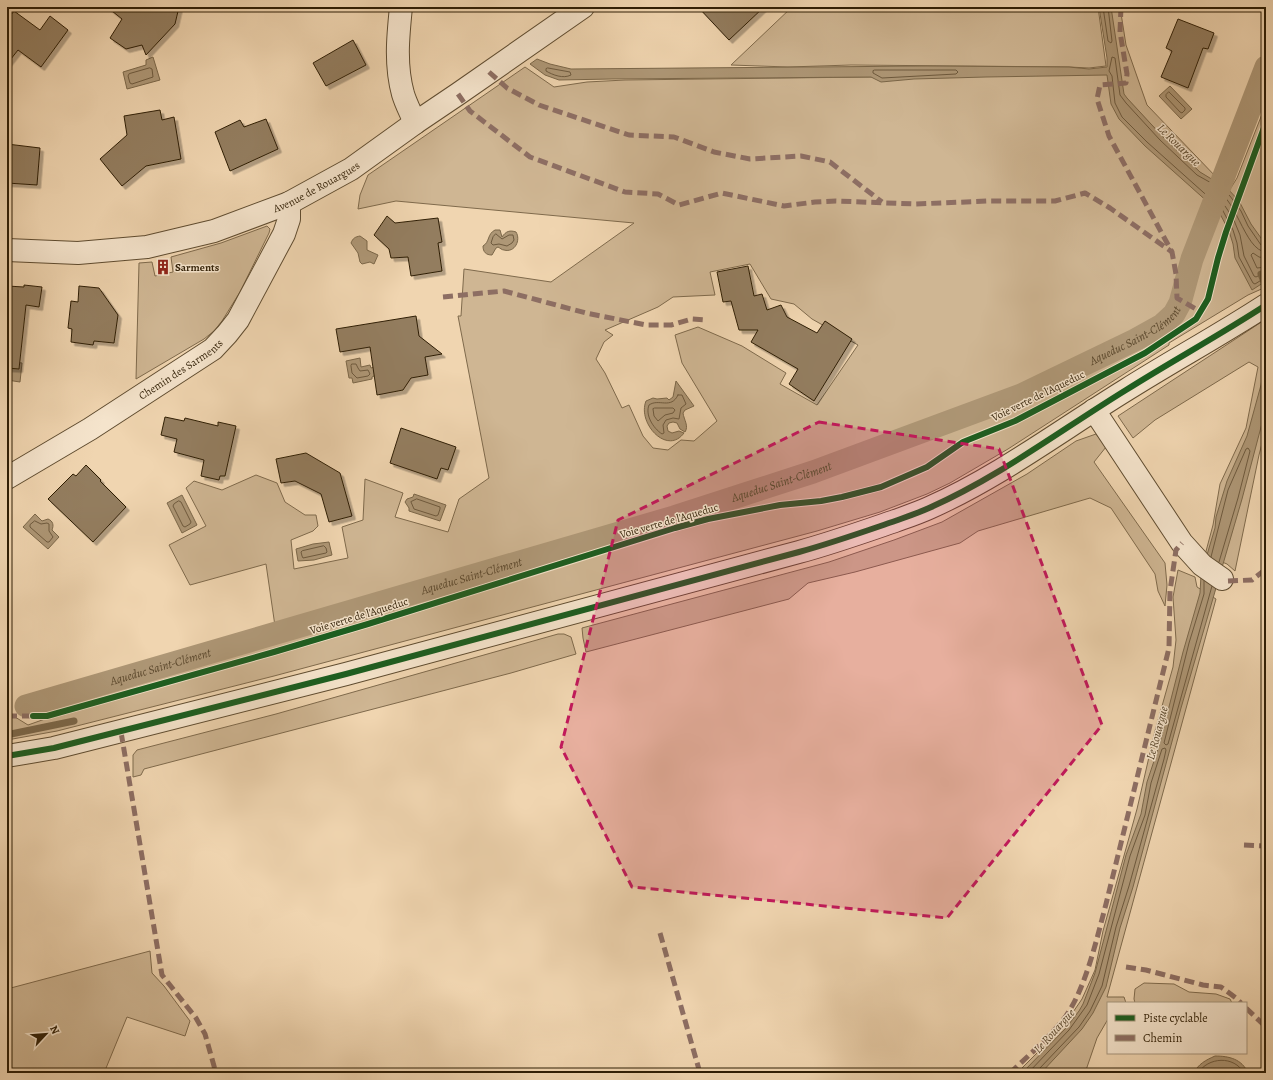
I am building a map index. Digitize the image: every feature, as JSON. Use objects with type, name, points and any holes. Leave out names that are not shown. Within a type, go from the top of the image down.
[{"type":"street","points":[[401,7],[397,39],[397,62],[403,94],[415,123]]},
{"type":"street","name":"Avenue de Rouargues","points":[[7,250],[78,254],[146,247],[214,231],[289,203],[351,169],[583,7]]},
{"type":"street","name":"Chemin des Sarments","points":[[7,478],[90,429],[213,349],[228,334],[238,320],[284,234],[289,219],[289,203]]},
{"type":"street","points":[[7,756],[54,748],[354,672],[836,542],[928,509],[959,493],[1015,462],[1171,361],[1258,310]]},
{"type":"street","points":[[1094,410],[1182,543],[1202,565],[1222,579]]},
{"type":"highlighted area","points":[[819,422],[999,449],[1102,725],[947,918],[632,887],[561,747],[618,520]]},
{"type":"shaded area","points":[[792,7],[1098,7],[1106,66],[1089,68],[851,65],[788,67],[731,65]]},
{"type":"shaded area","points":[[1110,7],[1120,7],[1126,45],[1147,105],[1218,179],[1224,183],[1223,187],[1203,175],[1186,161],[1123,95]]},
{"type":"shaded area","points":[[1266,47],[1266,85],[1229,182],[1217,176]]},
{"type":"shaded area","points":[[525,67],[554,87],[587,82],[625,80],[1109,74],[1119,113],[1219,207],[1237,178],[1266,104],[1266,287],[1248,295],[1169,343],[1169,345],[1008,449],[950,483],[927,494],[880,512],[817,531],[274,676],[57,731],[7,740],[7,712],[28,725],[45,719],[27,703],[222,648],[275,626],[266,564],[190,585],[169,545],[206,526],[186,488],[194,481],[222,490],[256,475],[277,483],[285,502],[305,515],[316,515],[318,526],[313,531],[291,540],[294,569],[348,558],[342,527],[363,520],[365,479],[403,493],[395,517],[448,532],[459,499],[489,478],[458,316],[461,316],[464,269],[551,282],[634,223],[396,201],[358,209],[360,195],[368,175]],"holes":[[[750,264],[771,299],[794,304],[812,319],[858,345],[817,405],[780,384],[786,373],[742,346],[698,327],[675,335],[682,363],[717,421],[694,441],[681,440],[668,450],[653,448],[643,436],[629,405],[622,408],[605,373],[596,359],[604,342],[613,335],[605,330],[658,307],[673,297],[715,295],[710,272]]]},
{"type":"shaded area","points":[[267,226],[270,229],[269,233],[240,292],[214,331],[204,339],[136,379],[139,263],[152,262],[155,276],[173,272],[171,257],[221,243]]},
{"type":"shaded area","points":[[1266,319],[1266,428],[1235,571],[1227,564],[1205,555],[1213,525],[1220,484],[1246,428],[1258,367],[1249,362],[1155,420],[1133,438],[1118,416]]},
{"type":"shaded area","points":[[1096,434],[1106,447],[1094,462],[1165,563],[1167,585],[1165,606],[1158,591],[1155,574],[1111,508],[1090,498],[978,531],[960,543],[855,572],[808,583],[789,599],[586,652],[582,628],[829,562],[942,522],[1027,474],[1076,441]]},
{"type":"shaded area","points":[[1178,570],[1195,577],[1197,587],[1216,599],[1107,997],[1124,997],[1126,1002],[1107,1002],[1107,1021],[1097,1038],[1085,1073],[1017,1073],[1056,1034],[1069,1018],[1082,999],[1095,970],[1103,931],[1137,809],[1155,731],[1173,667],[1176,640],[1173,597]]},
{"type":"shaded area","points":[[558,634],[564,634],[571,637],[576,654],[511,673],[144,769],[141,775],[133,777],[133,755],[137,750],[276,714]]},
{"type":"shaded area","points":[[150,951],[152,973],[164,986],[190,1021],[185,1036],[127,1017],[104,1073],[7,1073],[7,989]]},
{"type":"shaded area","points":[[1144,983],[1174,984],[1189,992],[1216,994],[1230,999],[1232,1002],[1135,1002],[1135,989]]},
{"type":"water","points":[[1099,7],[1111,7],[1124,94],[1163,137],[1200,172],[1228,189],[1239,201],[1251,224],[1266,245],[1266,281],[1252,290],[1235,258],[1229,231],[1219,212],[1145,146],[1119,119],[1111,104],[1107,75],[914,79],[881,82],[871,77],[559,80],[545,75],[530,64],[537,59],[571,69],[926,66],[1069,67],[1089,69],[1107,67]]},
{"type":"water","points":[[153,57],[160,80],[127,89],[123,72],[146,65],[146,60]]},
{"type":"water","points":[[1170,86],[1192,109],[1181,119],[1159,96]]},
{"type":"water","points":[[495,230],[500,230],[502,237],[505,233],[512,231],[516,232],[518,239],[514,248],[511,250],[502,250],[498,247],[492,255],[485,253],[483,246]]},
{"type":"water","points":[[360,236],[367,241],[367,250],[378,255],[374,264],[370,262],[362,264],[360,262],[358,253],[351,243],[354,238]]},
{"type":"water","points":[[1266,356],[1265,412],[1242,499],[1181,708],[1133,887],[1120,928],[1106,987],[1093,1013],[1082,1029],[1041,1073],[1022,1073],[1066,1028],[1079,1011],[1095,973],[1126,855],[1141,814],[1147,782],[1159,746],[1200,593],[1201,575],[1215,528],[1216,517],[1227,481],[1247,436],[1261,385]]},
{"type":"water","points":[[360,358],[361,367],[370,365],[371,368],[374,367],[376,375],[372,377],[372,379],[353,383],[352,378],[349,378],[346,361]]},
{"type":"water","points":[[7,361],[22,363],[20,382],[7,380]]},
{"type":"water","points":[[676,381],[694,406],[685,410],[683,413],[686,425],[685,432],[680,429],[677,423],[669,423],[667,426],[668,431],[672,433],[679,431],[684,433],[677,439],[670,441],[662,439],[655,434],[646,419],[644,410],[646,401],[653,398],[667,398],[669,400],[673,397]]},
{"type":"water","points":[[414,494],[446,505],[440,521],[409,511],[409,508],[405,502],[407,499],[413,497]]},
{"type":"water","points":[[182,495],[197,525],[182,533],[167,503]]},
{"type":"water","points":[[35,514],[42,521],[48,519],[51,521],[53,525],[52,530],[59,537],[48,549],[23,527]]},
{"type":"water","points":[[329,542],[332,555],[314,560],[298,561],[296,549],[313,544]]},
{"type":"water","points":[[1215,1056],[1239,1061],[1248,1073],[1194,1073],[1200,1065]]},
{"type":"building","points":[[107,7],[179,7],[175,24],[146,55],[142,45],[126,49],[110,38],[122,19]]},
{"type":"building","points":[[698,7],[764,7],[729,40]]},
{"type":"building","points":[[14,11],[40,30],[50,16],[68,30],[41,67],[18,50],[7,64],[7,20]]},
{"type":"building","points":[[1178,19],[1214,33],[1208,49],[1203,48],[1188,88],[1161,77],[1172,51],[1166,48]]},
{"type":"building","points":[[353,40],[366,65],[326,86],[313,63]]},
{"type":"building","points":[[160,110],[162,120],[174,117],[181,159],[146,166],[122,186],[100,159],[127,135],[124,116]]},
{"type":"building","points":[[266,119],[278,149],[230,171],[215,132],[240,120],[244,127]]},
{"type":"building","points":[[7,144],[40,148],[37,185],[7,183]]},
{"type":"building","points":[[387,216],[395,223],[438,218],[442,242],[438,243],[442,271],[411,276],[408,257],[391,258],[389,249],[374,235]]},
{"type":"building","points":[[748,266],[754,296],[762,294],[767,310],[781,305],[787,317],[817,333],[825,321],[852,339],[814,401],[789,384],[798,369],[751,342],[758,330],[739,330],[731,301],[723,302],[717,272]]},
{"type":"building","points":[[24,285],[42,287],[39,307],[26,305],[19,369],[7,368],[7,286],[24,287]]},
{"type":"building","points":[[79,286],[99,288],[118,315],[114,343],[94,341],[93,345],[71,342],[72,329],[68,328],[71,301],[78,302]]},
{"type":"building","points":[[416,316],[419,336],[442,354],[425,357],[428,375],[411,378],[403,390],[377,395],[370,347],[340,352],[336,329]]},
{"type":"building","points":[[165,417],[184,421],[185,418],[218,426],[218,422],[236,426],[225,476],[220,476],[219,480],[201,476],[204,460],[174,452],[177,439],[161,435]]},
{"type":"building","points":[[401,428],[456,447],[448,470],[441,468],[437,479],[390,463]]},
{"type":"building","points":[[306,453],[340,473],[352,516],[329,522],[321,494],[295,481],[281,483],[276,459]]},
{"type":"building","points":[[86,465],[126,507],[93,542],[48,499],[73,474],[76,476]]},
{"type":"waterway","name":"Aqueduc Saint-Clément","points":[[26,706],[674,517],[813,472],[1021,395],[1135,340],[1162,325],[1174,314],[1180,303],[1192,259],[1266,67]]},
{"type":"waterway","name":"Le Rouargue","points":[[1261,274],[1266,287]]},
{"type":"waterway","points":[[11,734],[74,721]]},
{"type":"marked path","points":[[1121,7],[1120,32],[1127,74],[1126,83],[1100,85],[1097,99],[1109,136],[1172,252],[1176,274],[1177,298],[1201,312]]},
{"type":"marked path","points":[[489,72],[507,88],[539,105],[629,135],[674,137],[714,152],[750,159],[801,156],[830,162],[882,202]]},
{"type":"marked path","points":[[458,94],[470,111],[530,157],[625,192],[658,194],[679,205],[722,193],[784,206],[836,201],[916,204],[989,201],[1055,201],[1085,193],[1110,208],[1172,252]]},
{"type":"marked path","points":[[443,297],[504,291],[586,313],[646,325],[671,325],[692,319],[706,320]]},
{"type":"marked path","points":[[1010,1073],[1046,1039],[1066,1016],[1085,977],[1095,947],[1169,648],[1170,591],[1176,550],[1182,543]]},
{"type":"marked path","points":[[1228,581],[1252,580],[1266,569]]},
{"type":"marked path","points":[[7,716],[33,716]]},
{"type":"marked path","points":[[121,732],[162,975],[196,1018],[205,1034],[216,1073]]},
{"type":"marked path","points":[[1244,845],[1266,846]]},
{"type":"marked path","points":[[660,933],[700,1073]]},
{"type":"marked path","points":[[1126,967],[1146,970],[1203,985],[1221,987],[1240,1002]]},
{"type":"marked path","points":[[1247,1009],[1266,1027]]},
{"type":"cycle path","name":"Voie verte de l'Aqueduc","points":[[33,716],[47,716],[274,652],[675,528],[708,519],[780,505],[821,501],[842,497],[881,487],[927,467],[963,442],[1015,421],[1145,353],[1196,319],[1208,299],[1226,232],[1266,122]]},
{"type":"cycle path","points":[[7,756],[54,748],[346,674],[799,552],[895,521],[955,496],[1005,468],[1143,379],[1266,305]]},
{"type":"place","name":"Sarments","points":[[163,267]]}]
